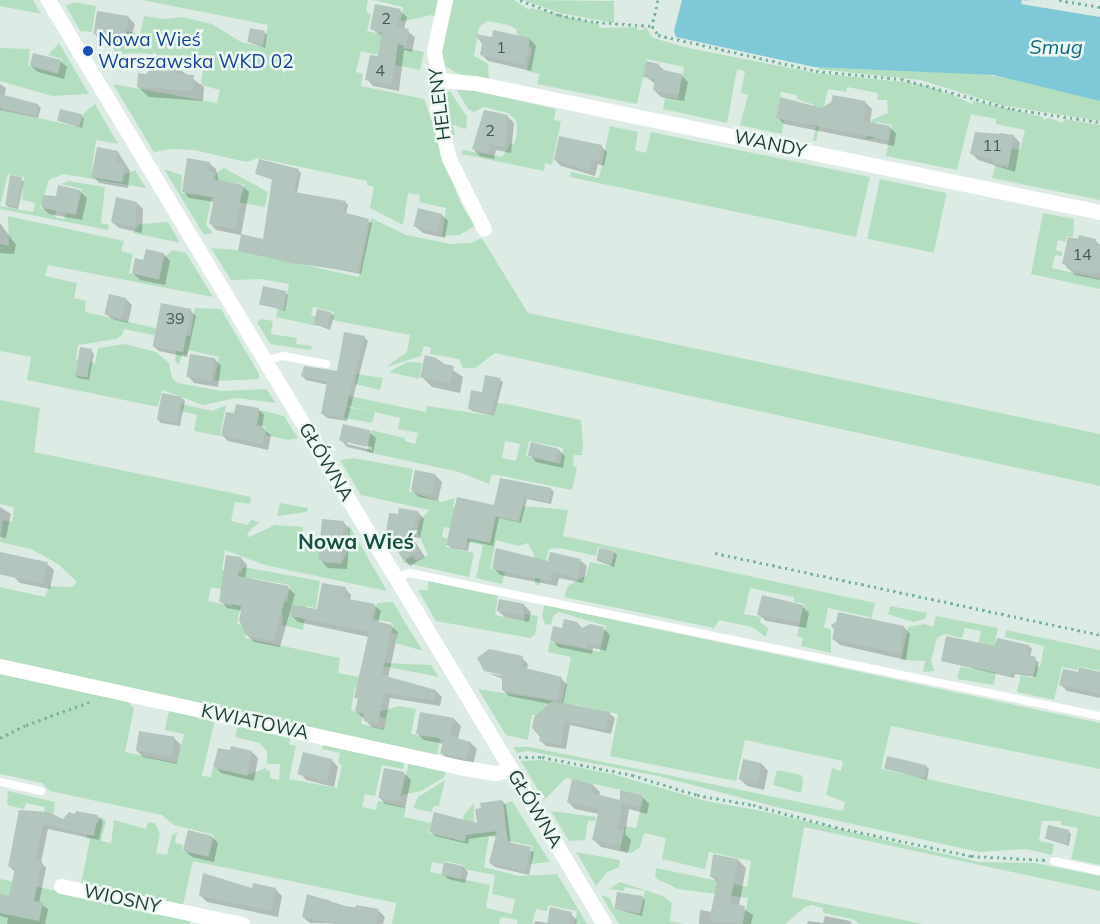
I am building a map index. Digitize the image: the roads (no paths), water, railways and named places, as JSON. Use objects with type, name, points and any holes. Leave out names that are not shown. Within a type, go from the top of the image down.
[{"type":"street","name":"GŁÓWNA","points":[[48,0],[604,924]]},
{"type":"street","name":"HELENY","points":[[445,0],[434,51],[440,80],[437,105],[445,150],[484,229]]},
{"type":"street","name":"WANDY","points":[[440,80],[475,83],[1100,212]]},
{"type":"street","name":"KWIATOWA","points":[[0,666],[464,768],[496,773],[509,766]]},
{"type":"street","name":"WIOSNY","points":[[61,886],[242,924]]},
{"type":"lane","points":[[265,361],[282,356],[326,364]]},
{"type":"lane","points":[[396,577],[407,572],[1100,716]]},
{"type":"lane","points":[[0,782],[41,791]]},
{"type":"lane","points":[[1054,861],[1100,871]]},
{"type":"water","name":"Smug","points":[[682,0],[1025,0],[1100,12],[1100,101],[993,75],[814,67],[676,37],[674,31]]},
{"type":"place","name":"Nowa Wieś Warszawska WKD 02","points":[[88,51]]},
{"type":"district","name":"Nowa Wieś","points":[[356,541]]}]
